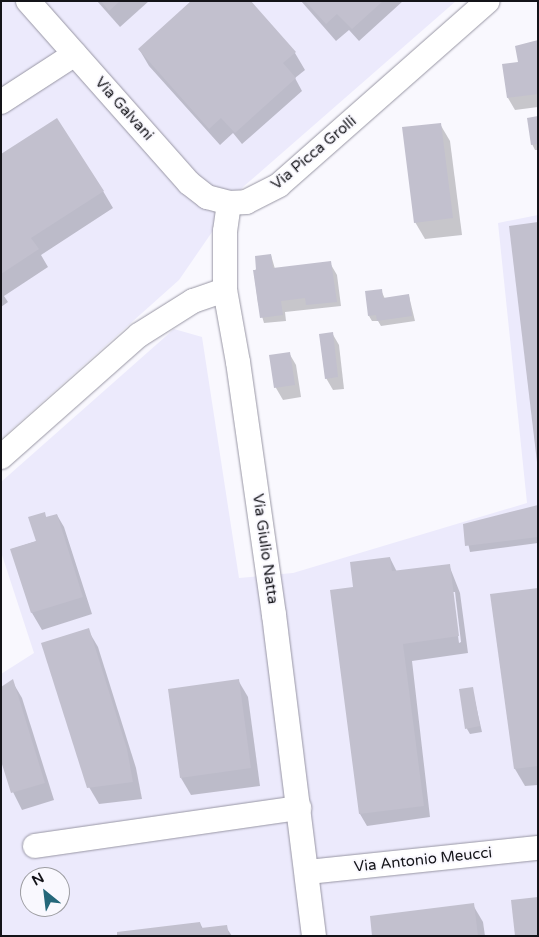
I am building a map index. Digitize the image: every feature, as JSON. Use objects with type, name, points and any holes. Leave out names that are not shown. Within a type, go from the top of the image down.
[{"type":"street","name":"Via Galvani","points":[[28,1],[190,183],[207,197],[229,203]]},
{"type":"street","name":"Via Picca Grolli","points":[[229,203],[246,202],[279,185],[488,1]]},
{"type":"street","points":[[1,102],[75,54]]},
{"type":"street","points":[[1,457],[139,335],[193,301],[225,290],[225,231],[229,203]]},
{"type":"street","name":"Via Giulio Natta","points":[[225,290],[238,362],[308,872],[314,936]]},
{"type":"street","points":[[35,846],[299,808]]},
{"type":"street","name":"Via Antonio Meucci","points":[[308,872],[538,848]]},
{"type":"shaded area","points":[[1,1],[456,1],[243,187],[179,280],[1,439]]},
{"type":"shaded area","points":[[538,215],[538,936],[1,936],[1,674],[34,653],[1,552],[1,482],[174,329],[202,337],[239,578],[293,573],[527,503],[498,223]]},
{"type":"building","points":[[101,1],[120,1],[109,11]]},
{"type":"building","points":[[191,1],[251,1],[296,52],[283,63],[296,78],[235,133],[221,118],[209,129],[138,49]]},
{"type":"building","points":[[305,1],[383,1],[352,29],[337,14],[326,24]]},
{"type":"building","points":[[538,40],[538,94],[507,98],[502,64],[518,62],[515,46]]},
{"type":"building","points":[[538,116],[538,144],[531,145],[527,118]]},
{"type":"building","points":[[57,118],[104,191],[31,238],[39,249],[1,274],[1,154]]},
{"type":"building","points":[[441,123],[453,218],[414,223],[402,127]]},
{"type":"building","points":[[538,222],[538,462],[537,462],[509,226]]},
{"type":"building","points":[[271,254],[273,268],[331,261],[337,302],[306,305],[305,298],[281,301],[283,315],[260,318],[253,270],[256,270],[255,256]]},
{"type":"building","points":[[382,289],[383,298],[409,294],[412,316],[377,321],[376,315],[368,316],[365,291]]},
{"type":"building","points":[[333,332],[338,377],[325,379],[319,334]]},
{"type":"building","points":[[290,352],[295,385],[274,388],[269,355]]},
{"type":"building","points":[[538,505],[538,537],[465,546],[463,524]]},
{"type":"building","points":[[45,512],[46,517],[57,514],[83,597],[31,613],[10,549],[36,541],[28,517]]},
{"type":"building","points":[[390,557],[392,571],[450,564],[459,636],[403,644],[424,806],[359,814],[330,590],[353,587],[350,562]]},
{"type":"building","points":[[538,588],[538,766],[514,769],[490,594]]},
{"type":"building","points":[[89,628],[127,749],[133,782],[87,788],[41,643]]},
{"type":"building","points":[[13,679],[45,783],[11,793],[1,761],[1,687]]},
{"type":"building","points":[[239,679],[251,768],[180,778],[168,689]]},
{"type":"building","points":[[473,687],[480,726],[465,729],[459,689]]},
{"type":"building","points":[[538,897],[538,936],[515,936],[511,900]]},
{"type":"building","points":[[474,903],[478,936],[372,936],[370,916]]},
{"type":"building","points":[[200,922],[201,928],[227,925],[229,936],[117,936],[117,932]]}]
